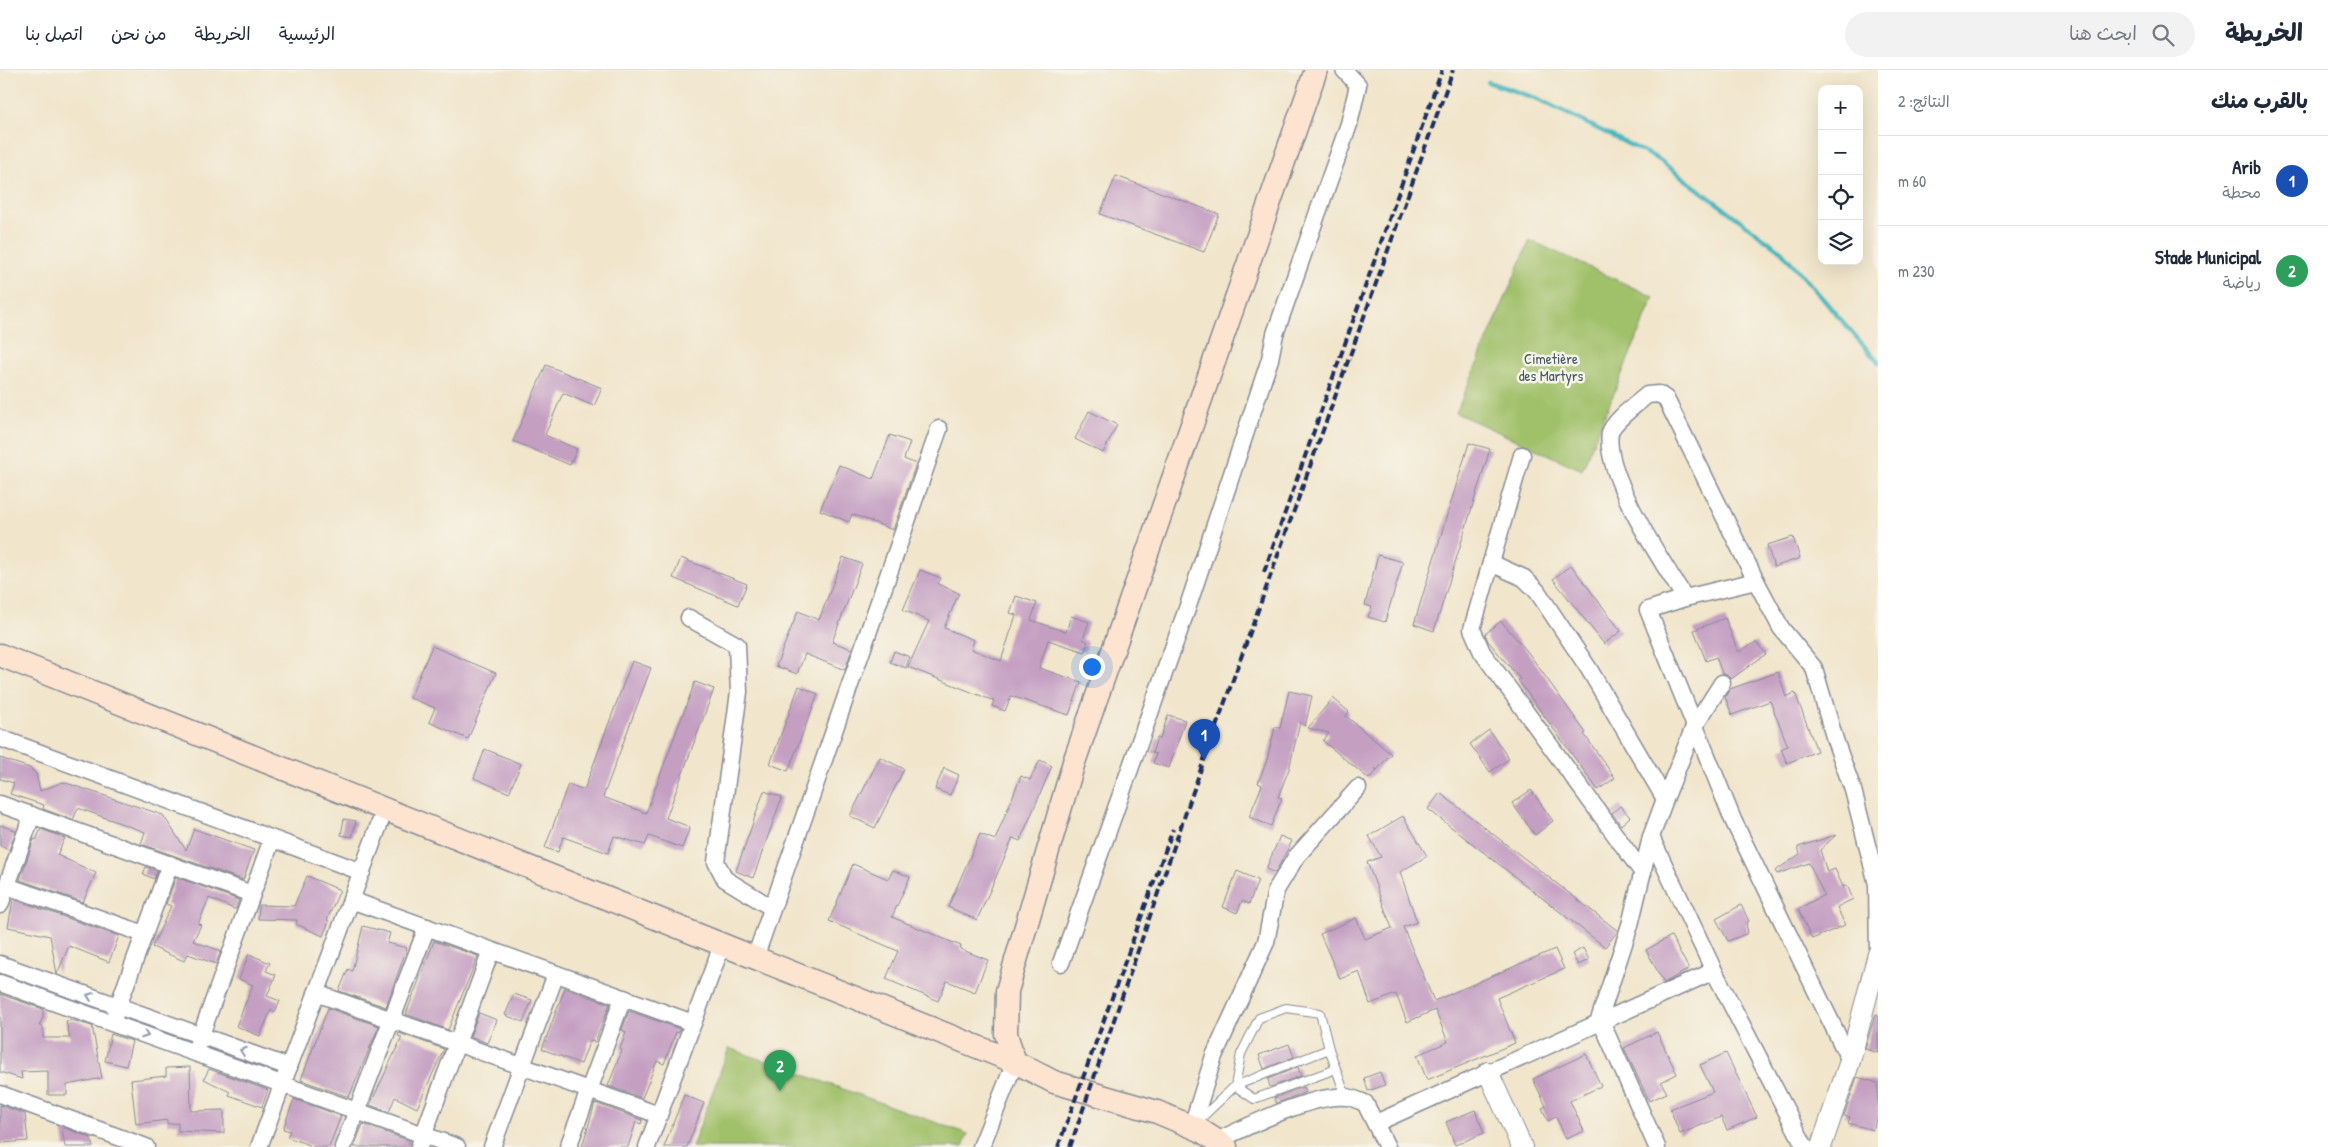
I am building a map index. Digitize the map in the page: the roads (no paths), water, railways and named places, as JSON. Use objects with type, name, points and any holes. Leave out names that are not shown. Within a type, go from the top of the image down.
[{"type":"main road","points":[[1015,1062],[1006,1034],[1007,991],[1074,762],[1316,70]]},
{"type":"main road","points":[[1,657],[1015,1062],[1054,1082],[1157,1112],[1192,1126],[1219,1145]]},
{"type":"street","points":[[1061,963],[1188,606],[1270,359],[1275,334],[1348,124],[1358,85],[1344,70]]},
{"type":"street","points":[[1685,598],[1640,526],[1618,476],[1611,447],[1610,432],[1614,425],[1647,395],[1659,394],[1666,399],[1756,582],[1781,628],[1814,668],[1835,740],[1853,790],[1878,884],[1878,954],[1850,1060],[1821,1147]]},
{"type":"street","points":[[755,958],[939,430]]},
{"type":"street","points":[[1522,455],[1472,628],[1482,652],[1643,873]]},
{"type":"street","points":[[1491,563],[1524,578],[1538,591],[1589,668],[1665,799]]},
{"type":"street","points":[[1756,582],[1685,598],[1648,610],[1733,820],[1850,1060]]},
{"type":"street","points":[[689,618],[737,645],[739,692],[716,862],[725,879],[772,908]]},
{"type":"street","points":[[1657,1147],[1599,1022],[1630,925],[1652,837],[1665,799],[1694,727],[1722,683]]},
{"type":"street","points":[[0,738],[362,872]]},
{"type":"street","points":[[1192,1126],[1214,1056],[1266,942],[1276,890],[1296,857],[1358,788]]},
{"type":"street","points":[[0,804],[252,894]]},
{"type":"street","points":[[259,1147],[385,809]]},
{"type":"street","points":[[0,905],[32,815]]},
{"type":"street","points":[[1652,837],[1714,971],[1805,1147]]},
{"type":"street","points":[[194,1053],[272,839]]},
{"type":"street","points":[[112,1023],[170,864]]},
{"type":"street","points":[[7,886],[144,934]]},
{"type":"street","points":[[351,900],[693,1023]]},
{"type":"street","points":[[344,1147],[427,927]]},
{"type":"street","points":[[647,1147],[722,945]]},
{"type":"street","points":[[421,1141],[491,951]]},
{"type":"street","points":[[0,964],[289,1067]]},
{"type":"street","points":[[1376,1123],[1714,971]]},
{"type":"street","points":[[492,1147],[556,974]]},
{"type":"street","points":[[0,983],[357,1111],[421,1141],[457,1147]]},
{"type":"street","points":[[316,993],[659,1115]]},
{"type":"street","points":[[568,1147],[623,998]]},
{"type":"street","points":[[981,1147],[1015,1062]]},
{"type":"street","points":[[1488,1072],[1522,1147]]},
{"type":"street","points":[[0,1094],[146,1147]]},
{"type":"street","points":[[1219,1145],[1255,1122],[1310,1102],[1346,1097],[1365,1103],[1387,1147]]},
{"type":"lane","points":[[1235,1086],[1241,1054],[1259,1018],[1286,1008],[1320,1013],[1329,1049],[1346,1097]]},
{"type":"lane","points":[[1192,1126],[1235,1086],[1329,1049]]},
{"type":"lane","points":[[1235,1086],[1254,1099],[1336,1069]]},
{"type":"waterway","points":[[1488,82],[1538,99],[1658,159],[1781,251],[1878,362]]},
{"type":"railway","points":[[1264,572],[1442,70]]},
{"type":"railway","points":[[1070,1147],[1204,760],[1453,70]]},
{"type":"railway","points":[[1058,1147],[1173,829]]},
{"type":"place","name":"Arib","points":[[1204,760]]},
{"type":"place","name":"Stade Municipal","points":[[780,1091]]},
{"type":"park label","name":"Cimetière des Martyrs","points":[[1551,366]]}]
